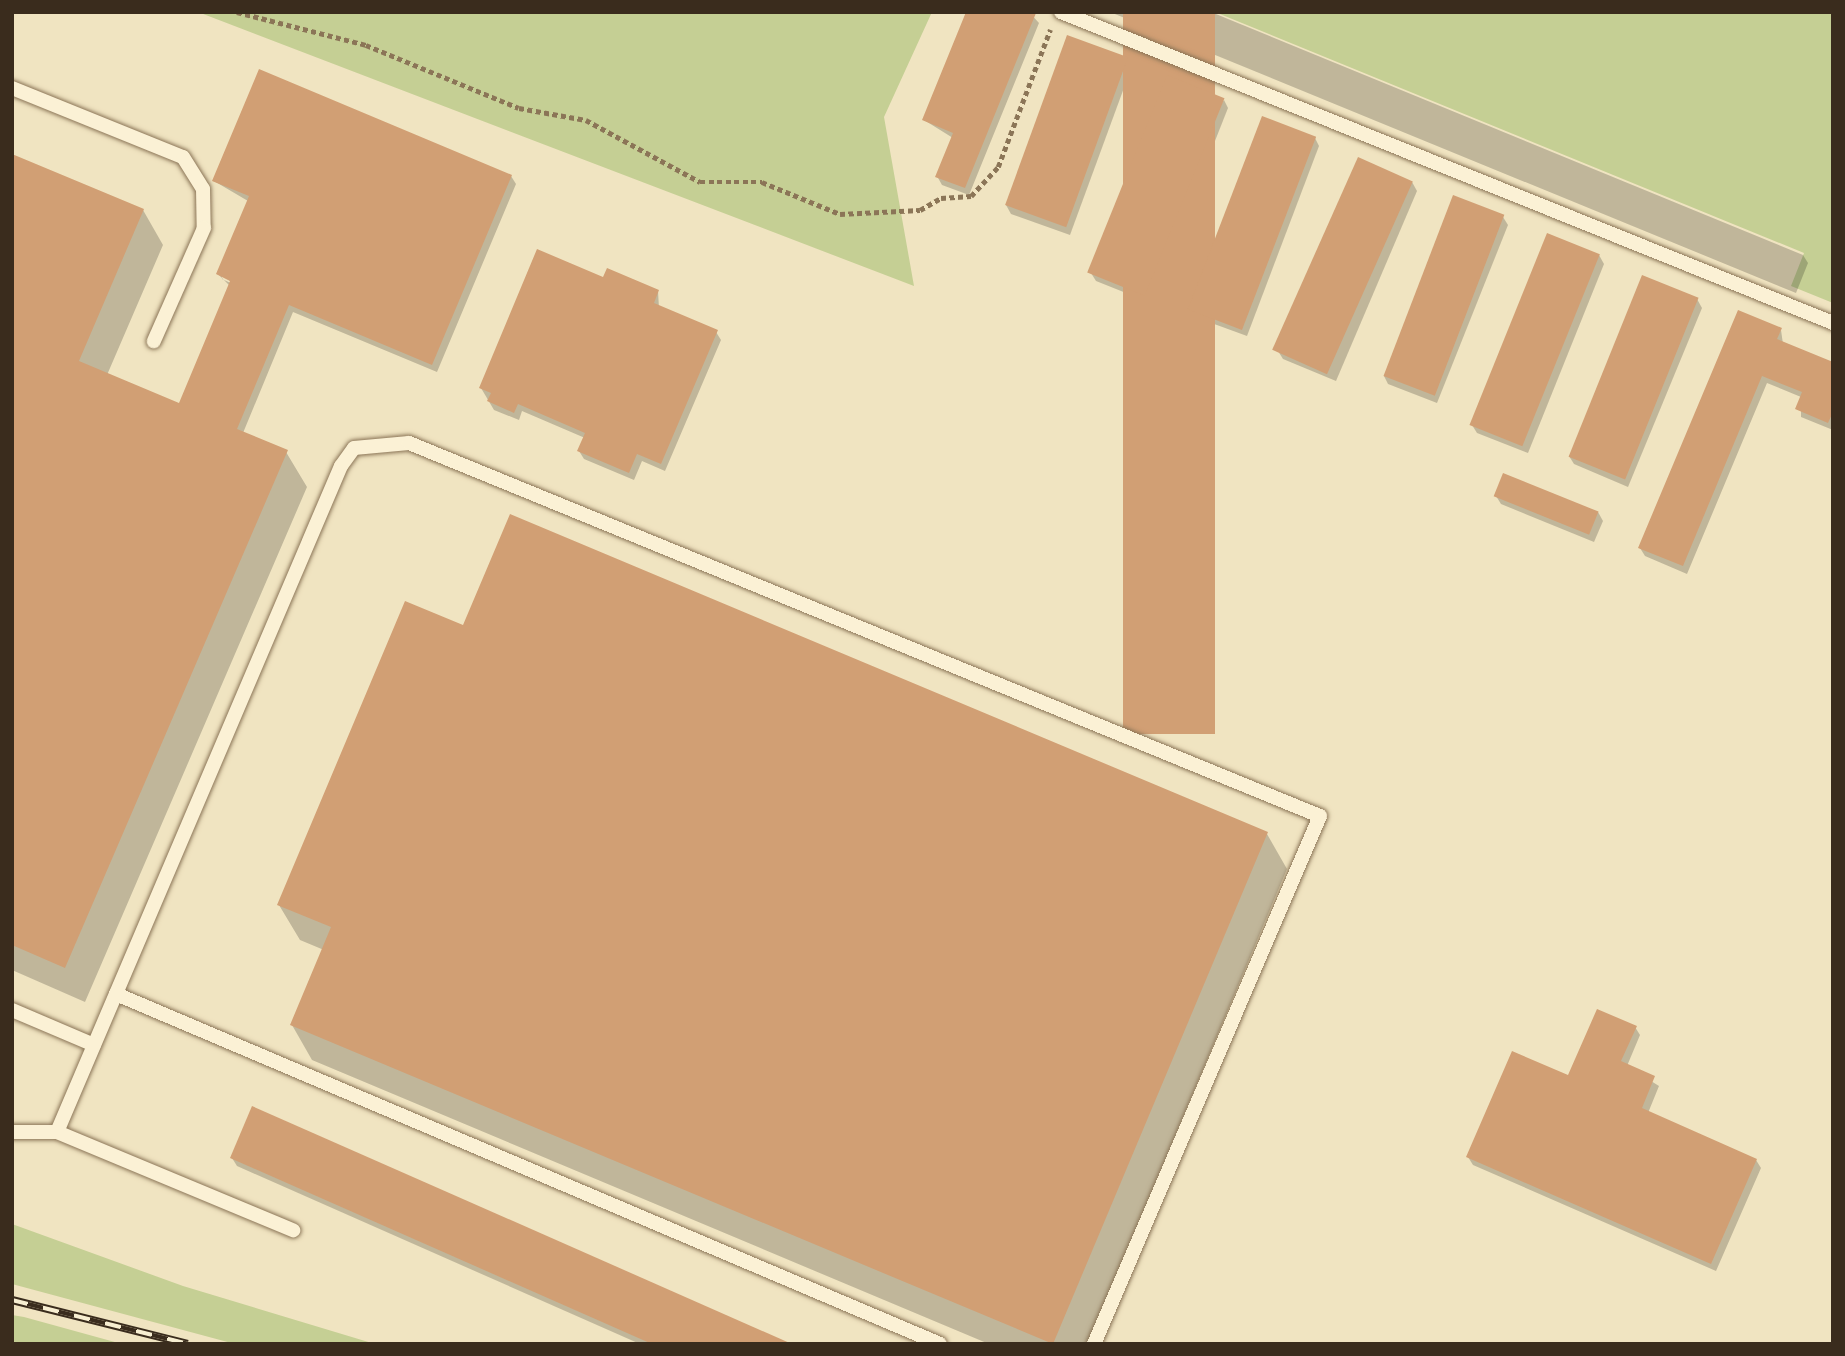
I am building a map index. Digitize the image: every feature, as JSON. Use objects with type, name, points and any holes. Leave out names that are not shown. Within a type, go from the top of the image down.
[{"type":"lane","points":[[1056,17],[1833,323]]},
{"type":"lane","points":[[12,88],[183,157],[203,189],[204,228],[154,341]]},
{"type":"lane","points":[[57,1132],[341,466],[354,448],[409,443],[1320,816],[1094,1344]]},
{"type":"lane","points":[[116,994],[940,1344]]},
{"type":"lane","points":[[12,1010],[94,1045]]},
{"type":"lane","points":[[12,1132],[57,1132],[293,1230]]},
{"type":"path","points":[[237,12],[366,45],[519,108],[586,120],[700,182],[718,187],[762,182],[840,214],[920,210],[941,198],[971,196],[998,167],[1056,17]]},
{"type":"green space","points":[[198,12],[932,12],[884,117],[914,286]]},
{"type":"green space","points":[[1215,12],[1833,12],[1833,303],[1791,286],[1804,253]]},
{"type":"green space","points":[[12,1224],[183,1286],[375,1344],[235,1344],[12,1284]]},
{"type":"green space","points":[[12,1315],[24,1317],[122,1344],[12,1344]]},
{"type":"building","points":[[966,12],[1036,13],[965,188],[935,177],[953,133],[922,120]]},
{"type":"building","points":[[1123,12],[1215,12],[1215,734],[1123,734]]},
{"type":"building","points":[[1067,35],[1128,57],[1066,227],[1005,205]]},
{"type":"building","points":[[259,69],[512,175],[432,365],[289,305],[237,429],[288,450],[65,968],[12,945],[12,154],[144,209],[79,361],[179,403],[230,281],[216,274],[249,196],[212,181]]},
{"type":"building","points":[[1167,75],[1224,98],[1145,296],[1087,272]]},
{"type":"building","points":[[1262,116],[1316,137],[1242,330],[1188,309]]},
{"type":"building","points":[[1358,157],[1413,181],[1327,374],[1272,350]]},
{"type":"building","points":[[1453,195],[1504,215],[1435,396],[1383,376]]},
{"type":"building","points":[[1547,233],[1600,254],[1522,446],[1469,425]]},
{"type":"building","points":[[537,249],[603,277],[607,268],[659,290],[654,303],[718,330],[661,464],[637,454],[629,473],[577,451],[585,433],[518,404],[514,413],[487,401],[491,393],[479,388]]},
{"type":"building","points":[[1642,275],[1699,298],[1625,480],[1569,457]]},
{"type":"building","points":[[1738,310],[1782,328],[1777,339],[1833,362],[1833,412],[1828,423],[1795,409],[1802,392],[1762,376],[1683,566],[1638,548]]},
{"type":"building","points":[[1503,473],[1598,512],[1589,535],[1494,496]]},
{"type":"building","points":[[510,514],[1268,832],[1053,1344],[290,1025],[331,927],[277,905],[405,601],[463,625]]},
{"type":"building","points":[[1597,1009],[1637,1026],[1621,1061],[1655,1076],[1642,1108],[1757,1159],[1711,1264],[1466,1157],[1512,1051],[1568,1075]]},
{"type":"building","points":[[252,1106],[792,1344],[652,1344],[230,1158]]},
{"type":"railway","points":[[12,1300],[188,1344]]}]
